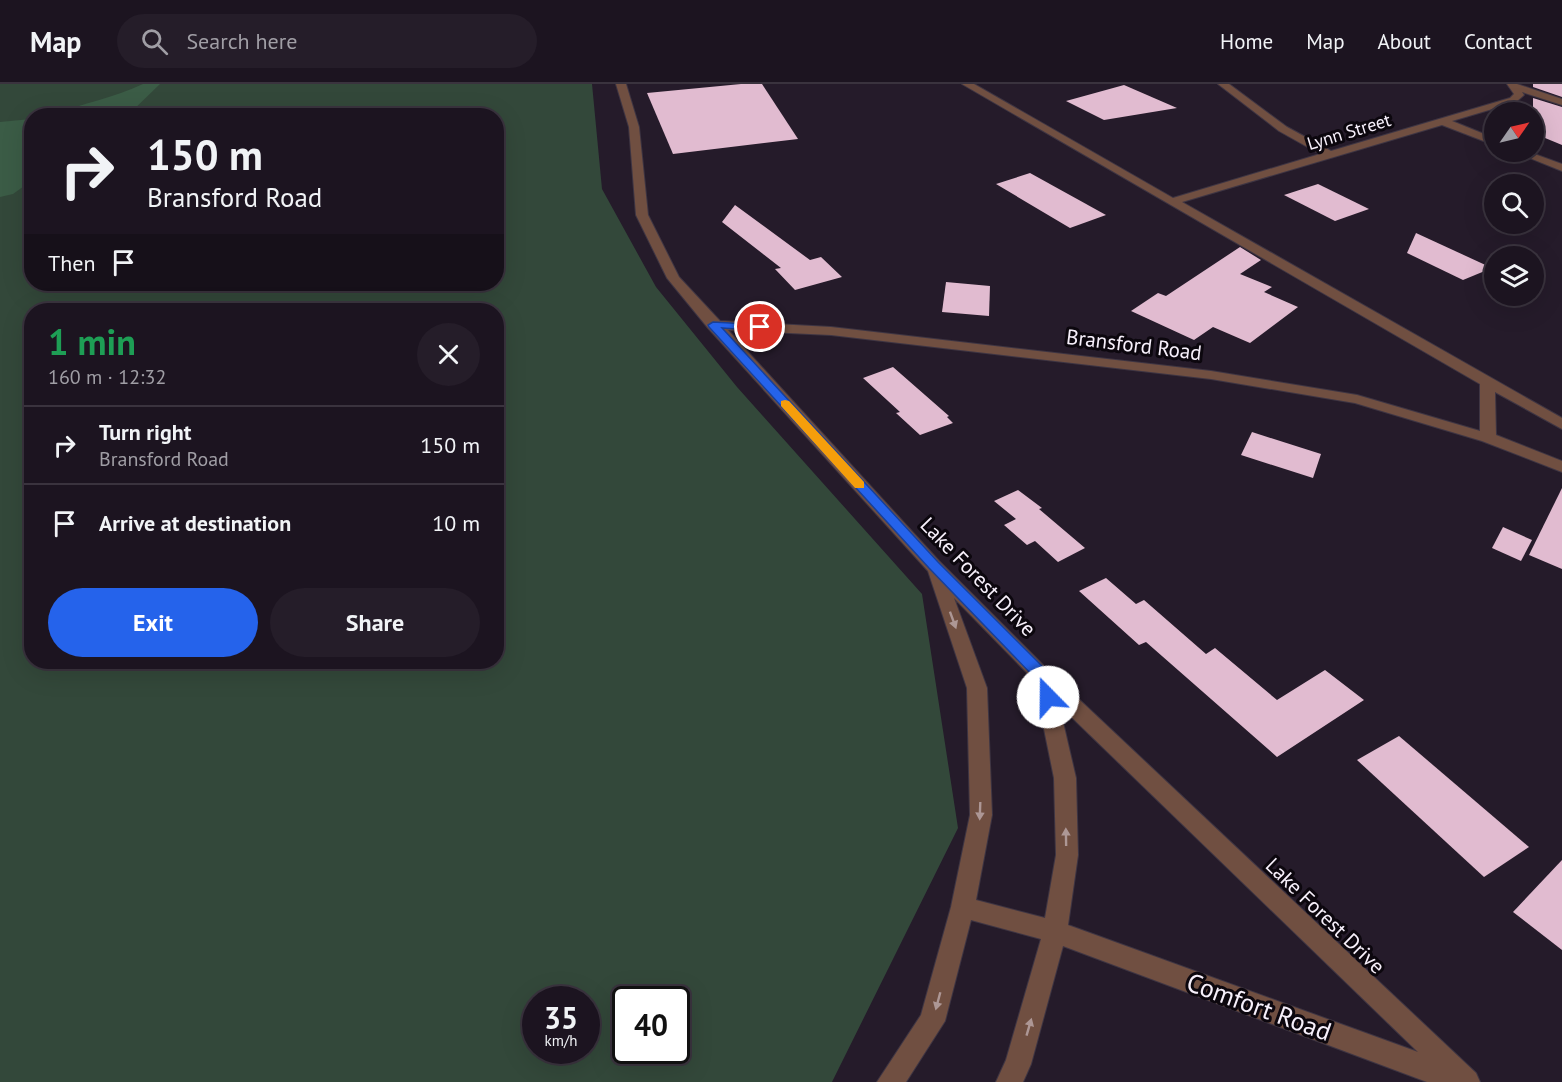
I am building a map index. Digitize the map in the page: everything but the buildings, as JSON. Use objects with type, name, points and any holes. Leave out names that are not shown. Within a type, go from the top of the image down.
[{"type":"street","name":"Lake Forest Drive","points":[[621,84],[634,127],[642,215],[673,278],[713,325],[933,565],[1044,677],[1465,1082]]},
{"type":"street","points":[[967,84],[1028,121],[1174,201],[1562,424]]},
{"type":"street","points":[[1224,84],[1283,129],[1330,155]]},
{"type":"street","points":[[1514,86],[1562,102]]},
{"type":"street","name":"Lynn Street","points":[[1174,201],[1513,100],[1519,95],[1514,86]]},
{"type":"street","points":[[1442,121],[1484,137]]},
{"type":"street","points":[[1544,161],[1562,168]]},
{"type":"street","name":"Bransford Road","points":[[713,325],[831,331],[1211,375],[1357,399],[1488,438],[1562,466]]},
{"type":"street","points":[[1487,382],[1488,438]]},
{"type":"street","points":[[890,1082],[932,1021],[963,907],[981,815],[977,688],[933,565]]},
{"type":"street","points":[[1009,1082],[1018,1064],[1055,932],[1067,855],[1065,778],[1044,677]]},
{"type":"street","name":"Comfort Road","points":[[963,907],[1055,932],[1465,1082]]},
{"type":"green space","points":[[0,84],[592,84],[602,189],[656,287],[737,387],[922,594],[958,828],[832,1082],[0,1082]]},
{"type":"green space","points":[[143,84],[160,84],[135,108],[73,108],[76,107]]},
{"type":"green space","points":[[24,120],[24,186],[13,194],[0,197],[0,122]]},
{"type":"slow traffic","points":[[785,403],[860,485]]},
{"type":"route","points":[[760,327],[713,325],[933,565],[1044,677],[1048,697]]}]
